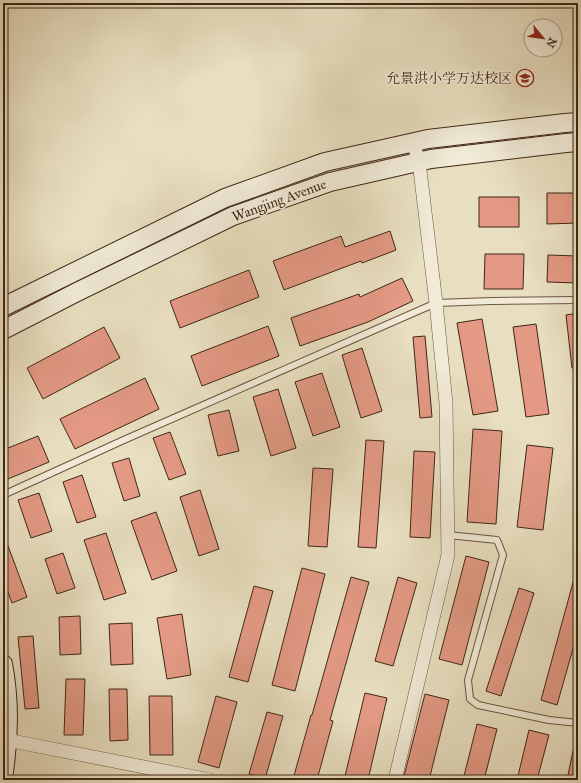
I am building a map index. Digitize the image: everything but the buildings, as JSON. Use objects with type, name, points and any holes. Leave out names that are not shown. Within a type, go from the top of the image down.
[{"type":"main road","name":"Wangjing Avenue","points":[[3,307],[225,198],[324,162],[428,139],[578,122]]},
{"type":"main road","name":"Wangjing Avenue","points":[[3,330],[233,216],[330,182],[431,159],[578,142]]},
{"type":"main road","points":[[3,664],[8,715],[3,778]]},
{"type":"street","points":[[395,780],[448,555],[446,403],[419,162],[413,142]]},
{"type":"street","points":[[7,740],[210,780]]},
{"type":"lane","points":[[3,495],[133,436],[436,303],[578,300]]},
{"type":"lane","points":[[448,535],[497,540],[503,555],[468,680],[470,699],[478,705],[549,720],[578,723]]},
{"type":"place","name":"允景洪小学万达校区","points":[[525,78]]}]
